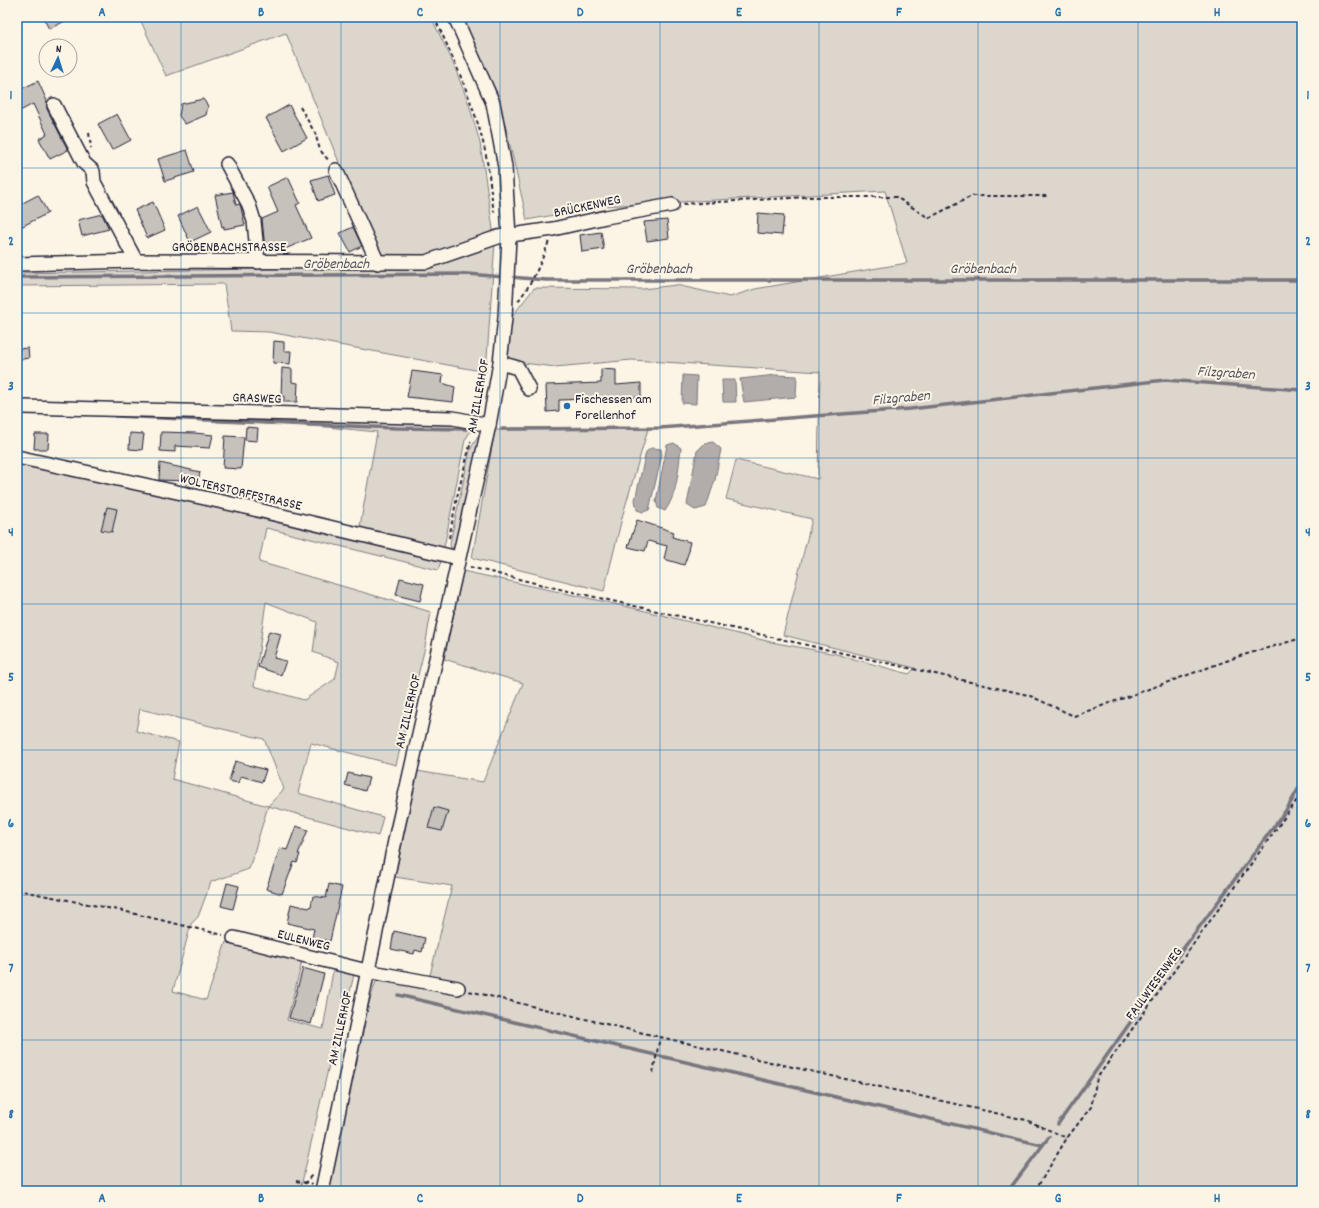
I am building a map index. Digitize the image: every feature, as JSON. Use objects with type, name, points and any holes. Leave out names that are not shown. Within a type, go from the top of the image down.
[{"type":"street","name":"AM ZILLERHOF","points":[[323,1188],[367,971],[489,425],[500,363],[509,237],[505,167],[494,102],[455,17]]},
{"type":"street","points":[[54,105],[84,163],[93,171],[94,182],[136,262]]},
{"type":"street","points":[[227,164],[249,205],[252,216],[258,262]]},
{"type":"street","points":[[336,170],[378,263]]},
{"type":"street","name":"BRÜCKENWEG","points":[[509,237],[672,205]]},
{"type":"street","name":"GRÖBENBACHSTRASSE","points":[[17,264],[136,262],[426,262],[498,237],[509,237]]},
{"type":"street","points":[[500,363],[518,368],[529,389]]},
{"type":"street","name":"GRASWEG","points":[[23,406],[453,418],[489,425]]},
{"type":"street","name":"WOLTERSTORFFSTRASSE","points":[[17,457],[241,506],[458,561]]},
{"type":"street","name":"EULENWEG","points":[[234,938],[367,971],[458,988]]},
{"type":"path","points":[[434,17],[451,53],[483,143],[494,214]]},
{"type":"path","points":[[300,107],[315,133],[320,150],[336,170]]},
{"type":"path","points":[[672,205],[808,197],[896,197],[929,218],[972,196],[1048,196]]},
{"type":"path","points":[[529,288],[554,229]]},
{"type":"path","points":[[458,561],[571,592],[1028,694],[1074,716],[1240,656],[1302,639]]},
{"type":"path","name":"FAULWIESENWEG","points":[[1035,1191],[1067,1138],[1091,1107],[1097,1078],[1302,792]]},
{"type":"path","points":[[17,890],[123,911],[234,938]]},
{"type":"path","points":[[458,988],[660,1037],[1026,1120],[1067,1138]]},
{"type":"path","points":[[653,1073],[660,1037]]},
{"type":"path","points":[[296,1181],[323,1188]]},
{"type":"shaded area","points":[[139,17],[431,17],[451,58],[469,104],[480,143],[495,242],[486,372],[269,332],[231,331],[224,284],[17,286],[17,273],[382,267],[286,33],[166,76]]},
{"type":"shaded area","points":[[461,17],[1302,17],[1302,1191],[329,1191],[369,1003],[376,981],[395,980],[427,987],[452,886],[395,877],[417,771],[483,782],[523,683],[444,659],[463,571],[633,608],[771,642],[836,654],[909,674],[915,668],[783,635],[812,519],[726,499],[736,460],[818,479],[820,372],[632,360],[555,367],[507,361],[510,319],[534,288],[643,289],[676,285],[730,297],[755,289],[907,263],[885,191],[603,206],[527,220],[499,97]]},
{"type":"shaded area","points":[[683,375],[697,376],[696,404],[682,403]]},
{"type":"shaded area","points":[[776,375],[797,376],[796,397],[744,402],[740,379]]},
{"type":"shaded area","points":[[722,380],[735,380],[736,402],[723,402]]},
{"type":"shaded area","points":[[218,417],[475,424],[465,440],[442,558],[438,570],[266,528],[259,562],[431,612],[425,647],[396,765],[311,743],[298,793],[383,817],[378,836],[268,806],[249,869],[211,882],[198,917],[191,924],[173,991],[206,1000],[226,942],[303,958],[287,1020],[323,1029],[334,965],[355,970],[343,1023],[335,1039],[300,1191],[17,1191],[17,463],[358,537],[377,432],[326,427],[216,422]],"holes":[[[266,602],[317,622],[313,652],[339,662],[335,679],[304,700],[254,686]],[[140,709],[264,739],[284,789],[268,806],[172,779],[179,742],[136,731]]]},
{"type":"shaded area","points":[[648,429],[623,514],[604,591],[472,558],[495,430]]},
{"type":"shaded area","points":[[481,431],[457,544],[451,549],[450,543],[470,450]]},
{"type":"shaded area","points":[[713,442],[721,449],[715,480],[706,507],[695,510],[687,505],[697,451],[705,443]]},
{"type":"shaded area","points":[[674,443],[681,448],[678,473],[673,497],[665,511],[658,508],[656,501],[667,445]]},
{"type":"shaded area","points":[[651,448],[661,449],[662,455],[649,510],[643,512],[637,510],[635,500],[646,452]]},
{"type":"building","points":[[43,17],[73,17],[49,29]]},
{"type":"building","points":[[38,81],[47,101],[47,109],[68,150],[50,159],[39,139],[47,134],[33,104],[20,111],[17,105],[17,91]]},
{"type":"building","points":[[203,99],[208,106],[206,115],[185,124],[179,116],[181,104]]},
{"type":"building","points":[[289,105],[307,138],[284,151],[266,118]]},
{"type":"building","points":[[117,114],[131,140],[112,150],[98,124]]},
{"type":"building","points":[[187,150],[194,172],[165,181],[158,159]]},
{"type":"building","points":[[328,175],[335,195],[318,201],[311,180]]},
{"type":"building","points":[[288,177],[300,203],[296,205],[311,238],[285,249],[265,249],[262,219],[278,212],[267,187]]},
{"type":"building","points":[[233,192],[236,205],[240,204],[245,225],[224,229],[224,226],[222,227],[215,195]]},
{"type":"building","points":[[38,195],[48,213],[17,229],[17,206]]},
{"type":"building","points":[[153,202],[165,230],[147,238],[135,210]]},
{"type":"building","points":[[198,206],[211,232],[190,242],[178,216]]},
{"type":"building","points":[[758,213],[784,215],[782,235],[757,233]]},
{"type":"building","points":[[102,214],[109,229],[82,236],[78,220]]},
{"type":"building","points":[[667,220],[669,238],[647,241],[644,222]]},
{"type":"building","points":[[353,227],[362,246],[350,252],[340,233]]},
{"type":"building","points":[[601,232],[604,249],[582,252],[580,235]]},
{"type":"building","points":[[274,341],[284,342],[284,351],[291,351],[290,364],[273,363]]},
{"type":"building","points":[[28,348],[29,358],[17,360],[17,349]]},
{"type":"building","points":[[282,368],[292,369],[292,382],[298,383],[297,402],[284,402],[284,396],[281,396]]},
{"type":"building","points":[[601,369],[616,370],[616,385],[641,383],[641,397],[559,400],[559,411],[547,412],[546,385],[601,383]]},
{"type":"building","points":[[412,371],[443,375],[442,383],[455,387],[453,402],[407,397]]},
{"type":"building","points":[[246,427],[258,428],[257,441],[245,440]]},
{"type":"building","points":[[161,432],[213,435],[210,448],[175,446],[175,452],[160,451]]},
{"type":"building","points":[[130,433],[144,434],[142,450],[129,449]]},
{"type":"building","points":[[35,434],[49,434],[48,449],[34,449]]},
{"type":"building","points":[[225,436],[244,437],[241,469],[223,468]]},
{"type":"building","points":[[160,463],[200,472],[197,488],[186,486],[186,481],[159,480]]},
{"type":"building","points":[[107,507],[117,509],[112,532],[101,530]]},
{"type":"building","points":[[637,520],[674,532],[672,537],[690,542],[689,551],[684,565],[664,559],[667,546],[648,541],[645,551],[628,547]]},
{"type":"building","points":[[400,578],[424,584],[420,601],[396,595]]},
{"type":"building","points":[[269,631],[281,634],[274,658],[286,661],[281,675],[258,667]]},
{"type":"building","points":[[235,761],[266,770],[262,782],[241,776],[238,783],[229,781]]},
{"type":"building","points":[[348,773],[369,778],[365,791],[345,785]]},
{"type":"building","points":[[434,807],[448,811],[442,831],[428,828]]},
{"type":"building","points":[[296,826],[308,830],[298,854],[300,854],[297,863],[294,862],[282,894],[266,889],[280,848],[287,850]]},
{"type":"building","points":[[227,883],[239,886],[233,909],[221,906]]},
{"type":"building","points":[[329,884],[342,887],[330,941],[312,938],[314,929],[287,923],[291,904],[309,908],[311,906],[313,896],[326,898]]},
{"type":"building","points":[[394,931],[425,938],[422,952],[415,950],[414,954],[391,949]]},
{"type":"building","points":[[303,968],[324,974],[311,1024],[289,1018]]},
{"type":"waterway","name":"Gröbenbach","points":[[17,277],[468,274],[504,277]]},
{"type":"waterway","name":"Gröbenbach","points":[[510,277],[546,280],[1302,280]]},
{"type":"waterway","name":"Filzgraben","points":[[502,429],[660,428],[910,409],[1165,380],[1302,390]]},
{"type":"waterway","points":[[115,416],[396,428],[470,429]]},
{"type":"waterway","points":[[1058,1124],[1174,961],[1287,809],[1302,782]]},
{"type":"waterway","points":[[398,995],[1042,1145]]},
{"type":"waterway","points":[[1008,1191],[1049,1137]]},
{"type":"place","name":"Fischessen am Forellenhof","points":[[567,406]]}]
